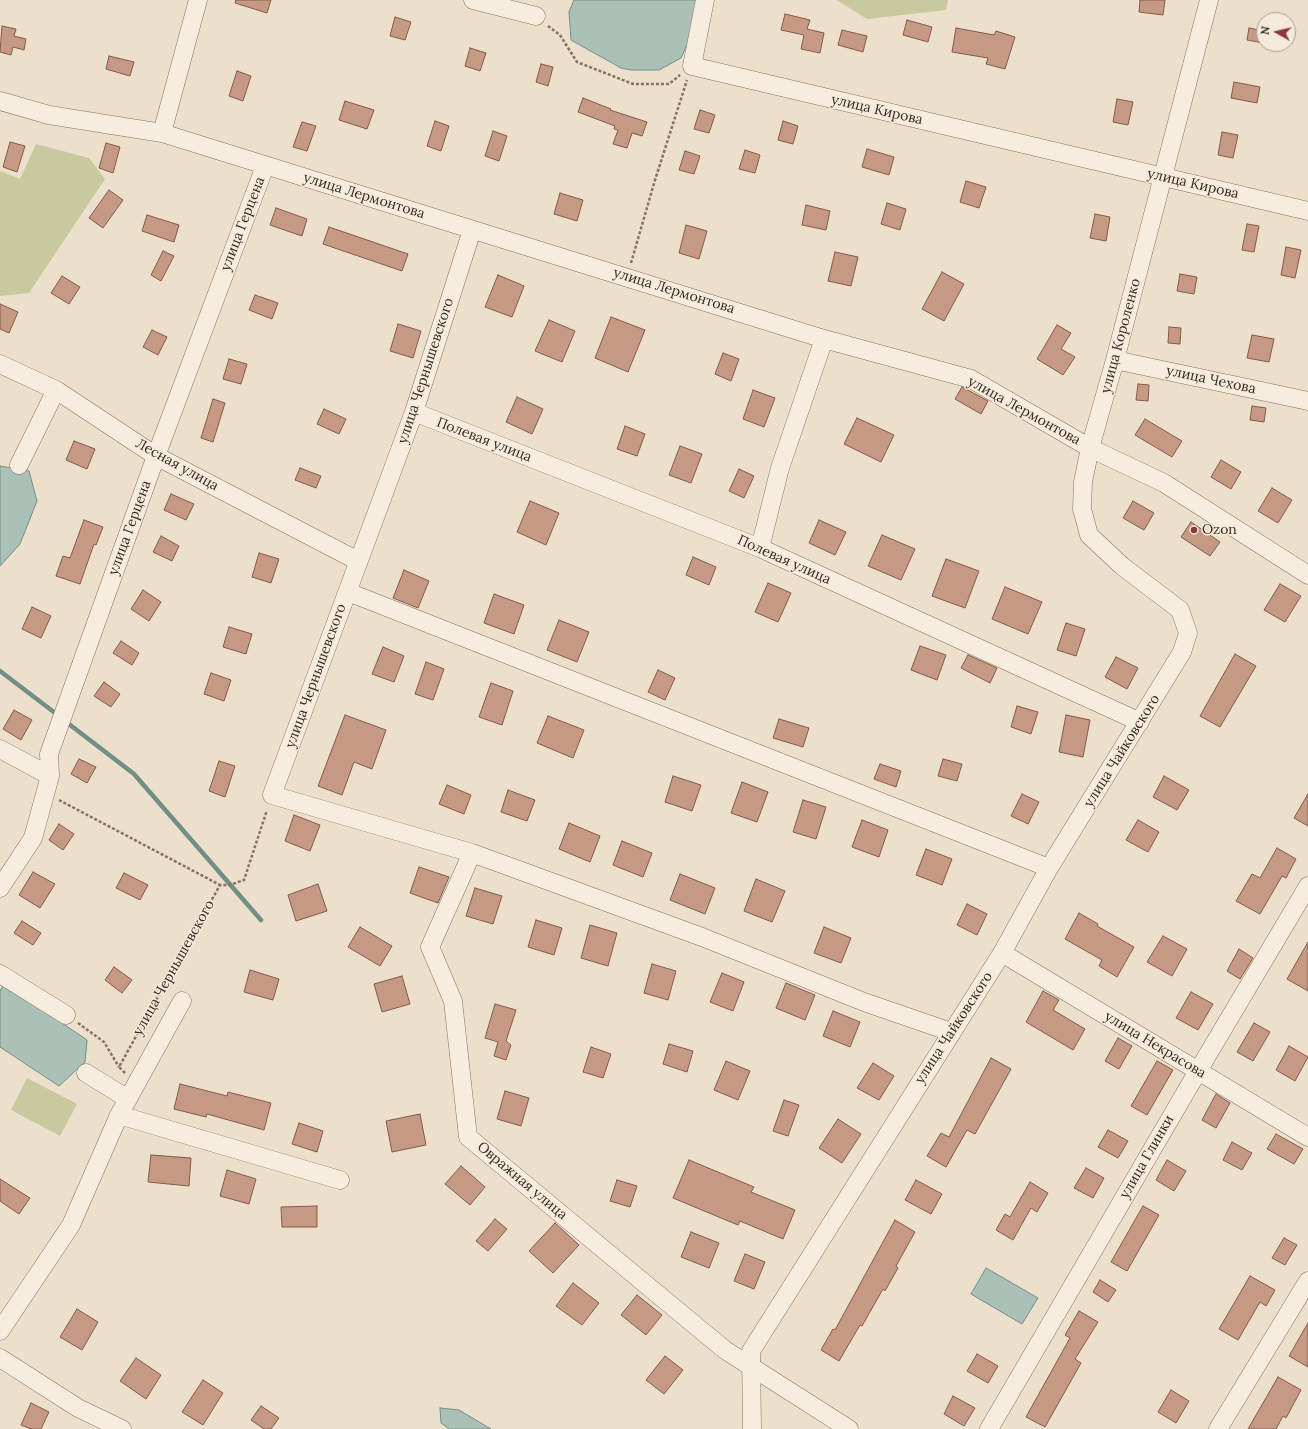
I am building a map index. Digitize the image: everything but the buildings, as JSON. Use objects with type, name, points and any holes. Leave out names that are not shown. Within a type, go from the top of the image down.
[{"type":"street","points":[[162,133],[198,0]]},
{"type":"street","points":[[473,0],[536,16]]},
{"type":"street","points":[[692,66],[705,0]]},
{"type":"street","name":"улица Короленко","points":[[1188,633],[1180,610],[1122,566],[1089,535],[1082,509],[1083,482],[1090,448],[1115,360],[1209,0]]},
{"type":"street","name":"улица Кирова","points":[[692,66],[1308,211]]},
{"type":"street","name":"улица Лермонтова","points":[[0,101],[50,115],[162,133],[824,339],[971,379],[1090,448],[1164,483],[1308,575]]},
{"type":"street","name":"улица Герцена","points":[[0,888],[33,838],[48,785],[49,754],[156,456],[265,166]]},
{"type":"street","name":"улица Чернышевского","points":[[272,795],[348,592],[358,561],[418,414],[472,230]]},
{"type":"street","points":[[760,548],[780,468],[824,339]]},
{"type":"street","name":"улица Чехова","points":[[1115,360],[1308,401]]},
{"type":"street","name":"Лесная улица","points":[[0,364],[56,390],[156,456],[358,561]]},
{"type":"street","points":[[19,465],[56,390]]},
{"type":"street","name":"Полевая улица","points":[[418,414],[760,548],[1140,722]]},
{"type":"street","points":[[1081,538],[1082,509]]},
{"type":"street","points":[[348,592],[1049,868]]},
{"type":"street","name":"улица Чайковского","points":[[752,1429],[751,1351],[1002,953],[1049,868],[1182,652],[1188,633]]},
{"type":"street","points":[[0,749],[48,785]]},
{"type":"street","points":[[272,795],[472,853],[702,937],[864,1002],[951,1032]]},
{"type":"street","name":"Овражная улица","points":[[472,853],[430,947],[453,1001],[468,1137],[725,1350],[849,1429]]},
{"type":"street","name":"улица Глинки","points":[[989,1429],[1308,886]]},
{"type":"street","name":"улица Некрасова","points":[[1002,953],[1308,1137]]},
{"type":"street","points":[[0,974],[66,1015]]},
{"type":"street","name":"улица Чернышевского","points":[[0,1331],[71,1225],[119,1115],[182,1001]]},
{"type":"street","points":[[86,1073],[132,1091]]},
{"type":"street","points":[[119,1115],[340,1180]]},
{"type":"street","points":[[1218,1429],[1308,1281]]},
{"type":"street","points":[[0,1358],[78,1408],[122,1429]]},
{"type":"path","points":[[536,16],[560,35],[577,62],[633,84],[669,84],[692,66]]},
{"type":"path","points":[[627,277],[654,180],[692,66]]},
{"type":"path","points":[[48,785],[220,885]]},
{"type":"path","name":"улица Чернышевского","points":[[119,1067],[220,885],[230,885],[244,880],[272,795]]},
{"type":"path","points":[[66,1015],[104,1042],[132,1091]]},
{"type":"green space","points":[[837,0],[948,0],[946,10],[867,19]]},
{"type":"green space","points":[[36,144],[89,158],[105,179],[29,293],[0,296],[0,171],[20,179]]},
{"type":"green space","points":[[27,1078],[77,1104],[60,1136],[11,1110]]},
{"type":"shaded area","points":[[574,0],[699,0],[691,36],[681,58],[659,70],[631,70],[621,68],[571,40],[569,12]]},
{"type":"shaded area","points":[[0,466],[29,471],[37,501],[20,544],[0,566]]},
{"type":"shaded area","points":[[4,984],[87,1040],[85,1062],[59,1086],[0,1047],[0,991]]},
{"type":"shaded area","points":[[986,1268],[1038,1298],[1022,1324],[971,1294]]},
{"type":"shaded area","points":[[440,1408],[459,1410],[491,1429],[449,1429],[441,1423]]},
{"type":"waterway","points":[[0,671],[59,716]]},
{"type":"waterway","points":[[65,721],[134,774],[261,920]]},
{"type":"place","name":"Ozon","points":[[1194,530]]}]
